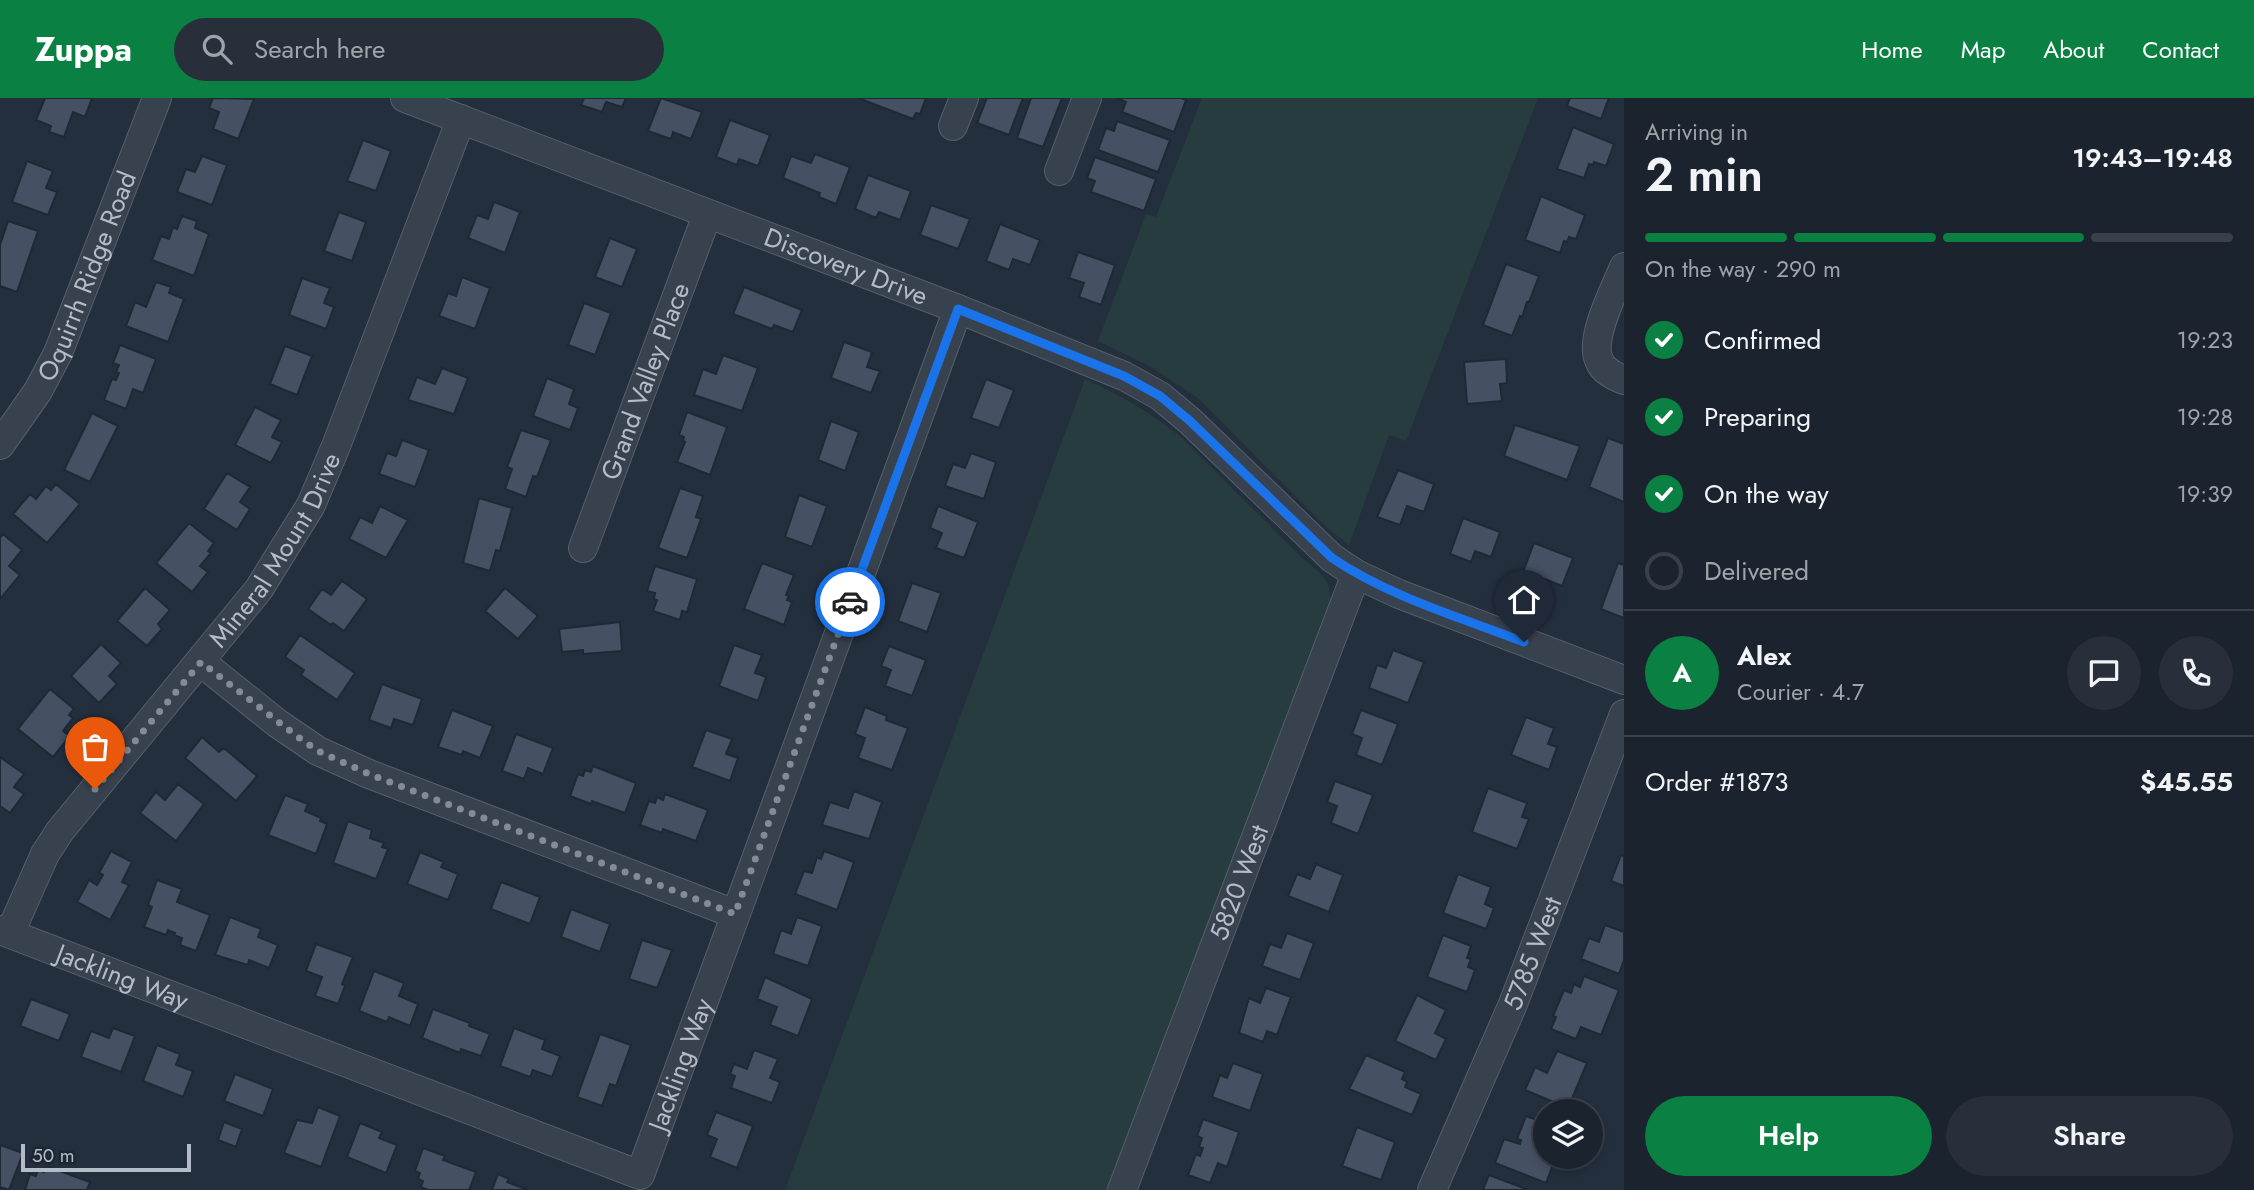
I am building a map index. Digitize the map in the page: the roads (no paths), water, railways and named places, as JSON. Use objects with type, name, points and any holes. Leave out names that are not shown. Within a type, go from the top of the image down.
[{"type":"street","name":"Oquirrh Ridge Road","points":[[0,445],[38,391],[58,353],[157,98]]},
{"type":"street","name":"Discovery Drive","points":[[405,98],[958,309],[1124,376],[1160,396],[1190,421],[1332,558],[1356,574],[1399,594],[1624,680]]},
{"type":"street","points":[[953,126],[964,98]]},
{"type":"street","points":[[1059,171],[1087,98]]},
{"type":"street","name":"Mineral Mount Drive","points":[[5,932],[45,854],[60,831],[259,589],[311,505],[337,446],[461,119]]},
{"type":"street","name":"Grand Valley Place","points":[[583,548],[707,215]]},
{"type":"street","points":[[1624,267],[1600,328],[1597,344],[1598,360],[1602,366],[1624,380]]},
{"type":"street","name":"Jackling Way","points":[[5,932],[640,1175],[958,309]]},
{"type":"street","name":"5820 West","points":[[1122,1190],[1356,574]]},
{"type":"street","points":[[201,662],[277,723],[331,757],[735,914]]},
{"type":"street","name":"5785 West","points":[[1432,1190],[1498,1041],[1624,714]]}]
